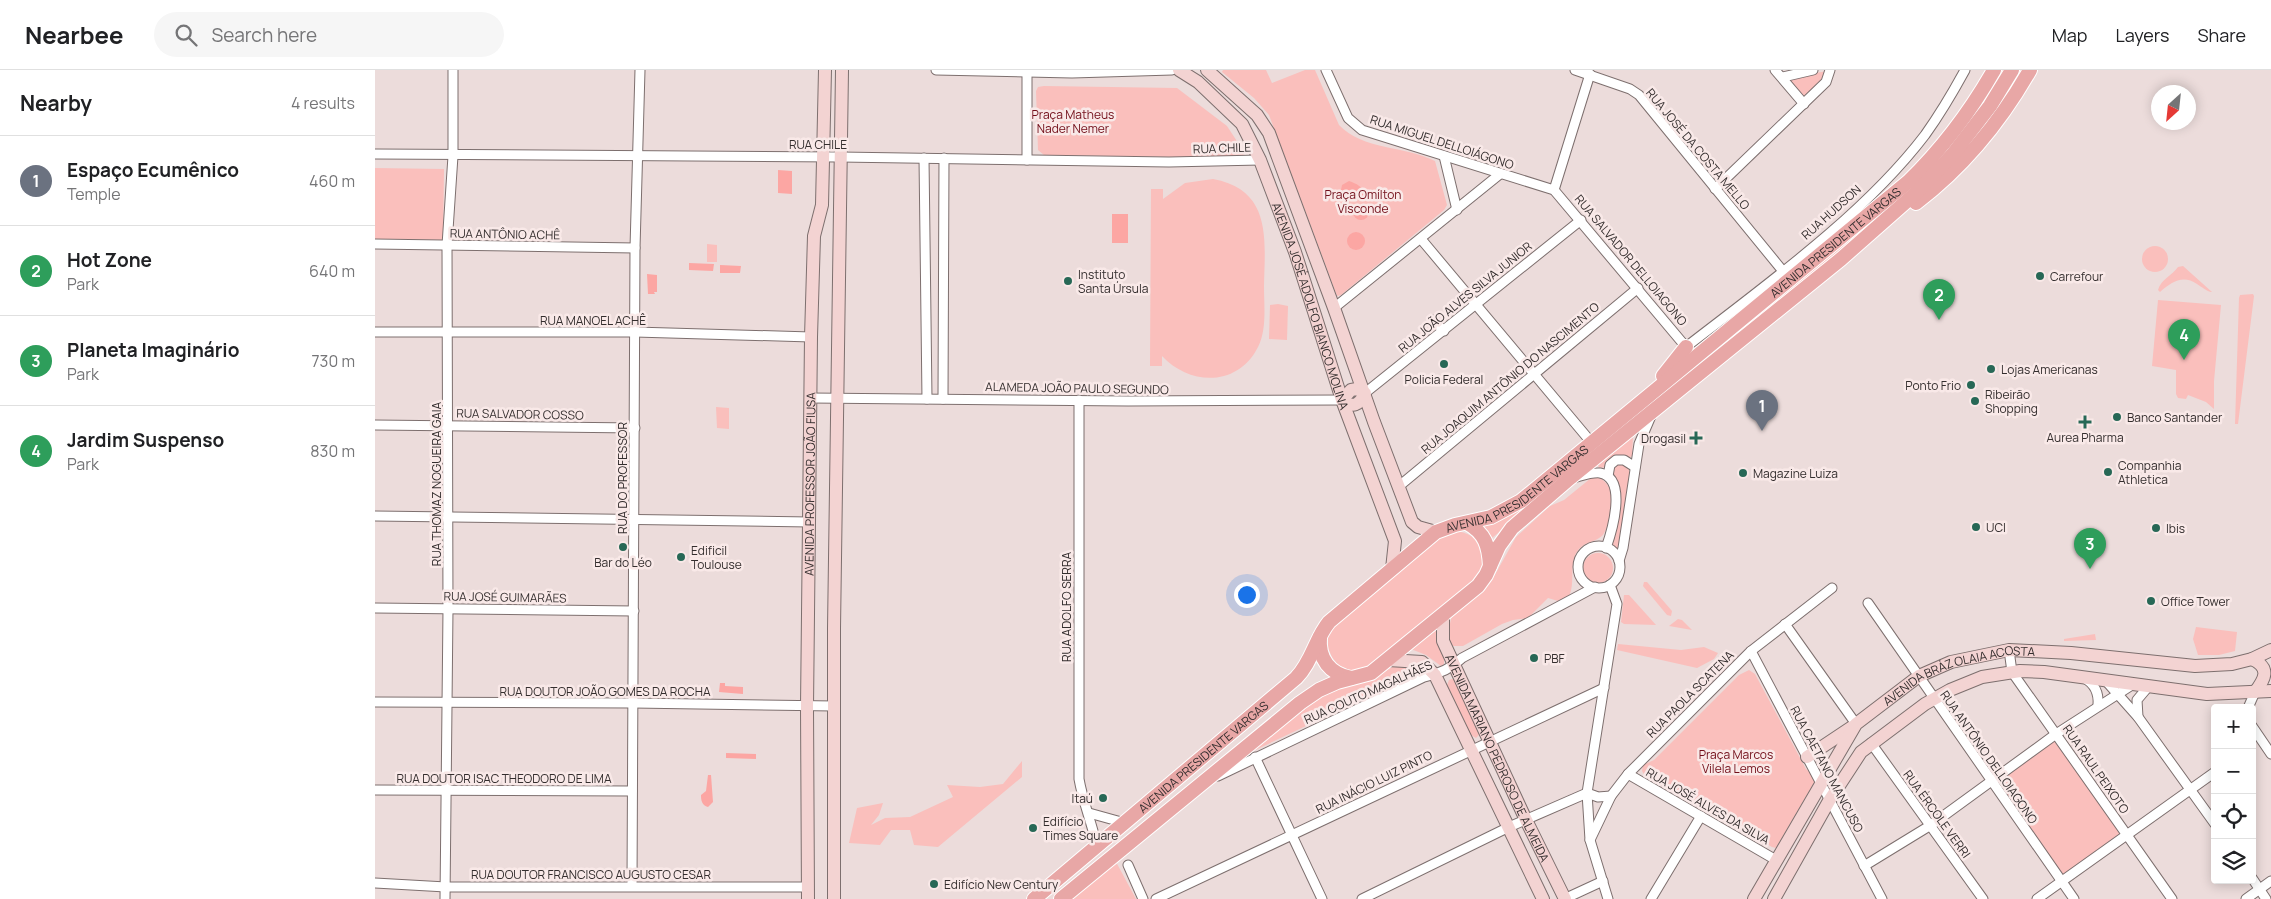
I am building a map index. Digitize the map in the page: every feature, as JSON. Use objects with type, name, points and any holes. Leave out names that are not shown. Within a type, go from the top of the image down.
[{"type":"main road","name":"AVENIDA PROFESSOR JOÃO FIUSA","points":[[807,893],[811,337],[814,236],[822,205],[825,70]]},
{"type":"main road","points":[[834,899],[834,706],[842,70]]},
{"type":"main road","name":"AVENIDA JOSÉ ADOLFO BIANCO MOLINA","points":[[1179,70],[1198,82],[1242,124],[1260,160],[1295,252],[1343,400],[1395,541],[1392,569]]},
{"type":"main road","name":"AVENIDA JOSÉ ADOLFO BIANCO MOLINA","points":[[1207,70],[1257,115],[1269,134],[1412,522],[1419,527],[1437,532]]},
{"type":"main road","name":"AVENIDA PRESIDENTE VARGAS","points":[[1033,899],[1296,678],[1305,668],[1321,634],[1336,616],[1437,532],[1491,517],[1521,501],[1908,182],[1945,144],[1979,96],[1994,70]]},
{"type":"main road","name":"AVENIDA PRESIDENTE VARGAS","points":[[1061,899],[1300,703],[1319,690],[1371,673],[1478,586],[1499,546],[1512,528],[1570,478],[1841,259],[1917,192],[1953,154],[1990,106],[2011,70]]},
{"type":"main road","points":[[1866,235],[1873,236],[1932,191],[1963,160],[1991,129],[2030,70]]},
{"type":"main road","points":[[1295,252],[1311,246]]},
{"type":"main road","points":[[1640,403],[1647,392],[1686,348]]},
{"type":"main road","points":[[1343,400],[1351,390],[1357,389],[1365,393]]},
{"type":"main road","points":[[1467,523],[1474,527],[1486,541],[1490,566]]},
{"type":"main road","name":"AVENIDA MARIANO PEDROSO DE ALMEIDA","points":[[1443,615],[1443,641],[1565,899]]},
{"type":"main road","points":[[1321,634],[1320,648],[1325,663],[1337,674],[1352,678]]},
{"type":"main road","name":"AVENIDA BRÁZ OLAIA ACOSTA","points":[[1753,899],[1856,724],[1919,676],[1951,662],[2009,650],[2071,653],[2195,666],[2233,664],[2252,659],[2271,650]]},
{"type":"main road","points":[[2252,659],[2261,663],[2265,670],[2263,681],[2255,692]]},
{"type":"main road","name":"AVENIDA MARIANO PEDROSO DE ALMEIDA","points":[[1388,660],[1421,662],[1435,675],[1543,899]]},
{"type":"main road","name":"AVENIDA BRÁZ OLAIA ACOSTA","points":[[1773,899],[1853,762],[1871,743],[1950,690],[1982,677],[2012,672],[2044,672],[2207,694],[2271,691]]},
{"type":"main road","points":[[1807,757],[1856,724]]},
{"type":"street","name":"RUA THOMAZ NOGUEIRA GAIA","points":[[445,899],[449,609],[447,245],[453,156],[453,70]]},
{"type":"street","name":"RUA DO PROFESSOR","points":[[632,886],[635,248],[640,70]]},
{"type":"street","points":[[936,70],[1108,72],[1172,70]]},
{"type":"street","name":"RUA MIGUEL DELLOIÁGONO","points":[[1326,70],[1348,118],[1362,130],[1554,190]]},
{"type":"street","name":"RUA JOSÉ DA COSTA MELLO","points":[[1575,70],[1630,89],[1639,96],[1783,270]]},
{"type":"street","points":[[1775,70],[1783,77],[1804,104]]},
{"type":"street","points":[[1783,77],[1813,70]]},
{"type":"street","points":[[1715,189],[1826,82],[1830,70]]},
{"type":"street","name":"RUA HUDSON","points":[[1686,348],[1838,225],[1899,166],[1925,134],[1950,98],[1965,70]]},
{"type":"street","points":[[1027,71],[1027,160]]},
{"type":"street","points":[[1554,190],[1589,74]]},
{"type":"street","name":"RUA CHILE","points":[[375,154],[944,158],[1169,162],[1260,160]]},
{"type":"street","points":[[1444,156],[1457,210]]},
{"type":"street","points":[[924,158],[927,399]]},
{"type":"street","points":[[943,399],[944,158]]},
{"type":"street","points":[[1334,308],[1500,174]]},
{"type":"street","name":"RUA SALVADOR DELLOIAGONO","points":[[1554,190],[1638,288],[1686,348]]},
{"type":"street","name":"RUA JOÃO ALVES SILVA JUNIOR","points":[[1365,393],[1581,220]]},
{"type":"street","points":[[1421,239],[1591,442]]},
{"type":"street","name":"RUA ANTÔNIO ACHÊ","points":[[375,244],[635,248]]},
{"type":"street","name":"RUA JOAQUIM ANTÔNIO DO NASCIMENTO","points":[[1398,487],[1638,288]]},
{"type":"street","points":[[1433,320],[1444,331]]},
{"type":"street","name":"RUA MANOEL ACHÊ","points":[[375,332],[635,332],[811,337]]},
{"type":"street","name":"ALAMEDA JOÃO PAULO SEGUNDO","points":[[811,398],[1343,400]]},
{"type":"street","name":"RUA ADOLFO SERRA","points":[[1079,400],[1079,779],[1082,797],[1089,813],[1097,846]]},
{"type":"street","points":[[1619,561],[1606,548],[1599,547],[1587,550],[1579,562],[1580,575],[1588,585],[1595,587],[1610,585],[1618,575],[1635,468],[1643,432],[1653,412]]},
{"type":"street","name":"RUA SALVADOR COSSO","points":[[375,425],[635,428]]},
{"type":"street","points":[[1606,548],[1611,534],[1617,494],[1608,476],[1610,466],[1616,460],[1624,460],[1635,468]]},
{"type":"street","points":[[1570,478],[1599,473],[1608,476]]},
{"type":"street","points":[[375,516],[810,522]]},
{"type":"street","points":[[1608,899],[1590,840],[1587,793],[1617,604],[1610,585]]},
{"type":"street","name":"RUA COUTO MAGALHÃES","points":[[1200,785],[1424,677],[1435,675],[1454,666],[1462,658],[1595,587]]},
{"type":"street","name":"RUA PAOLA SCATENA","points":[[1590,840],[1611,796],[1628,774],[1751,651],[1832,588]]},
{"type":"street","name":"RUA ANTÔNIO DELLOIAGONO","points":[[1868,603],[1919,676],[1933,700],[2074,899]]},
{"type":"street","name":"RUA JOSÉ GUIMARÃES","points":[[375,608],[634,611]]},
{"type":"street","points":[[1785,624],[1856,724]]},
{"type":"street","name":"RUA RAUL PEIXOTO","points":[[2009,650],[2012,672],[2172,899]]},
{"type":"street","name":"RUA CAETANO MANCUSO","points":[[1751,651],[1882,899]]},
{"type":"street","points":[[2081,677],[2094,686],[2098,695],[2098,705]]},
{"type":"street","points":[[2106,681],[2138,717],[2211,818]]},
{"type":"street","points":[[1864,866],[1931,825],[2056,734],[2098,705],[2132,685]]},
{"type":"street","points":[[2138,717],[2137,700],[2148,687]]},
{"type":"street","name":"RUA INÁCIO LUIZ PINTO","points":[[1156,899],[1604,688]]},
{"type":"street","points":[[2250,704],[2255,692]]},
{"type":"street","name":"RUA DOUTOR JOÃO GOMES DA ROCHA","points":[[375,702],[834,706]]},
{"type":"street","points":[[2256,732],[2271,754]]},
{"type":"street","points":[[2256,741],[2260,738]]},
{"type":"street","name":"RUA ÉRCOLE VERRI","points":[[1871,743],[1983,899]]},
{"type":"street","points":[[1255,757],[1322,899]]},
{"type":"street","name":"RUA JOSÉ ALVES DA SILVA","points":[[1628,774],[1776,860]]},
{"type":"street","points":[[2037,899],[2211,775]]},
{"type":"street","name":"RUA DOUTOR ISAC THEODORO DE LIMA","points":[[375,790],[632,790]]},
{"type":"street","points":[[1362,899],[1509,828],[1587,793],[1598,797],[1611,796]]},
{"type":"street","points":[[1089,813],[1125,823]]},
{"type":"street","points":[[1651,899],[1701,816]]},
{"type":"street","points":[[1129,865],[1143,899]]},
{"type":"street","points":[[1565,899],[1603,881]]},
{"type":"street","points":[[2246,899],[2271,881]]},
{"type":"street","name":"RUA DOUTOR FRANCISCO AUGUSTO CESAR","points":[[375,883],[446,887],[632,886],[807,893]]},
{"type":"street","points":[[2256,884],[2266,899]]},
{"type":"street","points":[[1872,899],[1877,890]]},
{"type":"green space","name":"Praça Omílton Visconde","points":[[1223,70],[1266,70],[1272,83],[1305,70],[1315,70],[1339,125],[1349,133],[1372,143],[1423,156],[1435,161],[1447,205],[1444,210],[1341,295],[1337,296],[1269,115],[1254,98],[1222,72]]},
{"type":"green space","points":[[2001,70],[2006,70],[1952,148],[1908,195],[1492,538],[1483,527],[1486,524],[1956,137],[1977,110]]},
{"type":"green space","points":[[1829,71],[1805,102],[1785,77]]},
{"type":"green space","name":"Praça Matheus Nader Nemer","points":[[1038,87],[1177,88],[1227,126],[1244,152],[1243,156],[1239,158],[1044,155],[1038,150],[1036,91]]},
{"type":"green space","points":[[375,168],[444,169],[443,240],[375,239]]},
{"type":"green space","points":[[1213,179],[1232,185],[1246,194],[1255,205],[1261,219],[1265,251],[1264,325],[1261,340],[1249,360],[1239,370],[1213,378],[1199,377],[1186,373],[1173,366],[1162,356],[1162,366],[1150,366],[1151,189],[1163,189],[1163,199],[1185,183]]},
{"type":"green space","points":[[707,244],[717,245],[717,262],[707,262]]},
{"type":"green space","points":[[2155,246],[2164,250],[2168,259],[2164,268],[2155,272],[2146,268],[2142,259],[2146,250]]},
{"type":"green space","points":[[2183,266],[2212,292],[2192,281],[2177,280],[2160,292],[2158,290],[2159,286],[2178,267]]},
{"type":"green space","points":[[2253,294],[2238,424],[2235,424],[2239,298],[2240,295]]},
{"type":"green space","points":[[2158,300],[2221,305],[2214,381],[2214,409],[2206,402],[2188,395],[2186,399],[2178,398],[2176,394],[2176,370],[2152,366]]},
{"type":"green space","points":[[1270,305],[1288,306],[1287,340],[1269,339]]},
{"type":"green space","points":[[716,407],[729,408],[729,429],[717,428]]},
{"type":"green space","points":[[1633,436],[1632,456],[1629,458],[1618,456],[1605,463],[1606,467],[1599,468],[1598,465]]},
{"type":"green space","points":[[1619,462],[1627,465],[1630,473],[1618,549],[1614,548],[1613,544],[1620,496],[1614,477],[1613,466]]},
{"type":"green space","points":[[1596,476],[1604,481],[1612,494],[1613,502],[1610,520],[1603,535],[1581,547],[1575,555],[1573,560],[1572,586],[1568,598],[1558,601],[1548,598],[1528,618],[1502,624],[1463,646],[1453,646],[1447,636],[1452,615],[1492,580],[1516,537],[1550,506],[1564,500]]},
{"type":"green space","points":[[1455,531],[1466,533],[1482,547],[1485,558],[1480,577],[1375,665],[1352,671],[1338,665],[1328,648],[1328,638],[1332,628],[1441,535]]},
{"type":"green space","points":[[1598,553],[1609,557],[1613,568],[1609,579],[1598,583],[1587,579],[1583,568],[1587,557]]},
{"type":"green space","points":[[1644,582],[1647,582],[1672,611],[1671,616],[1667,615],[1643,586]]},
{"type":"green space","points":[[1624,595],[1629,595],[1656,625],[1624,624],[1621,622]]},
{"type":"green space","points":[[1678,619],[1682,620],[1692,630],[1669,626]]},
{"type":"green space","points":[[2196,627],[2237,632],[2235,651],[2219,655],[2198,655],[2193,639]]},
{"type":"green space","points":[[1435,628],[1444,659],[1444,664],[1441,666],[1426,655],[1411,649]]},
{"type":"green space","points":[[2095,634],[2096,640],[2064,641],[2064,639]]},
{"type":"green space","points":[[1618,644],[1681,650],[1704,647],[1718,653],[1714,659],[1697,668],[1617,650]]},
{"type":"green space","points":[[1412,664],[1424,670],[1247,754],[1312,700],[1329,691],[1375,677],[1394,666]]},
{"type":"green space","name":"Praça Marcos Vilela Lemos","points":[[1749,670],[1755,674],[1806,769],[1812,774],[1815,781],[1776,848],[1645,776],[1642,771],[1643,765],[1654,760],[1739,675]]},
{"type":"green space","points":[[1449,680],[1456,680],[1481,733],[1476,738],[1471,735],[1447,685]]},
{"type":"green space","points":[[2056,734],[2127,835],[2062,881],[1991,781]]},
{"type":"green space","points":[[1022,761],[1022,777],[938,847],[914,845],[910,830],[891,830],[880,845],[849,843],[857,808],[883,803],[879,815],[871,825],[885,818],[910,817],[953,797],[947,785],[980,787],[1003,784]]},
{"type":"green space","points":[[1115,860],[1136,899],[1068,899]]},
{"type":"shaded area","points":[[778,170],[792,171],[792,194],[778,193]]},
{"type":"shaded area","points":[[1349,181],[1357,184],[1362,189],[1365,194],[1362,198],[1355,199],[1341,190],[1342,185]]},
{"type":"shaded area","points":[[1358,204],[1364,204],[1369,209],[1367,218],[1358,220],[1353,215],[1353,209]]},
{"type":"shaded area","points":[[1112,214],[1128,214],[1128,243],[1112,243]]},
{"type":"shaded area","points":[[1352,232],[1360,232],[1365,237],[1363,248],[1352,250],[1347,245],[1347,237]]},
{"type":"shaded area","points":[[689,263],[714,264],[713,271],[689,270]]},
{"type":"shaded area","points":[[720,265],[741,266],[740,273],[720,273]]},
{"type":"shaded area","points":[[647,274],[657,275],[657,292],[654,292],[655,294],[648,294]]},
{"type":"shaded area","points":[[720,683],[725,683],[725,686],[743,687],[743,694],[719,692]]},
{"type":"shaded area","points":[[726,753],[756,754],[756,759],[726,758]]},
{"type":"shaded area","points":[[708,775],[711,775],[713,802],[708,807],[702,802],[701,795],[706,791]]},
{"type":"place","name":"Carrefour","points":[[2040,276]]},
{"type":"place","name":"Instituto Santa Úrsula","points":[[1068,281]]},
{"type":"place","name":"Hot Zone","points":[[1939,320]]},
{"type":"place","name":"Jardim Suspenso","points":[[2184,360]]},
{"type":"place","name":"Policia Federal","points":[[1444,364]]},
{"type":"place","name":"Lojas Americanas","points":[[1991,369]]},
{"type":"place","name":"Ponto Frio","points":[[1971,385]]},
{"type":"place","name":"Ribeirão Shopping","points":[[1975,401]]},
{"type":"place","name":"Banco Santander","points":[[2117,417]]},
{"type":"place","name":"Aurea Pharma","points":[[2085,422]]},
{"type":"place","name":"Espaço Ecumênico","points":[[1762,431]]},
{"type":"place","name":"Drogasil","points":[[1696,438]]},
{"type":"place","name":"Companhia Athletica","points":[[2108,472]]},
{"type":"place","name":"Magazine Luiza","points":[[1743,473]]},
{"type":"place","name":"UCI","points":[[1976,527]]},
{"type":"place","name":"Ibis","points":[[2156,528]]},
{"type":"place","name":"Bar do Léo","points":[[623,547]]},
{"type":"place","name":"Edificil Toulouse","points":[[681,557]]},
{"type":"place","name":"Planeta Imaginário","points":[[2090,569]]},
{"type":"place","name":"Office Tower","points":[[2151,601]]},
{"type":"place","name":"PBF","points":[[1534,658]]},
{"type":"place","name":"Itaú","points":[[1103,798]]},
{"type":"place","name":"Edifício Times Square","points":[[1033,828]]},
{"type":"place","name":"Edifício New Century","points":[[934,884]]}]
